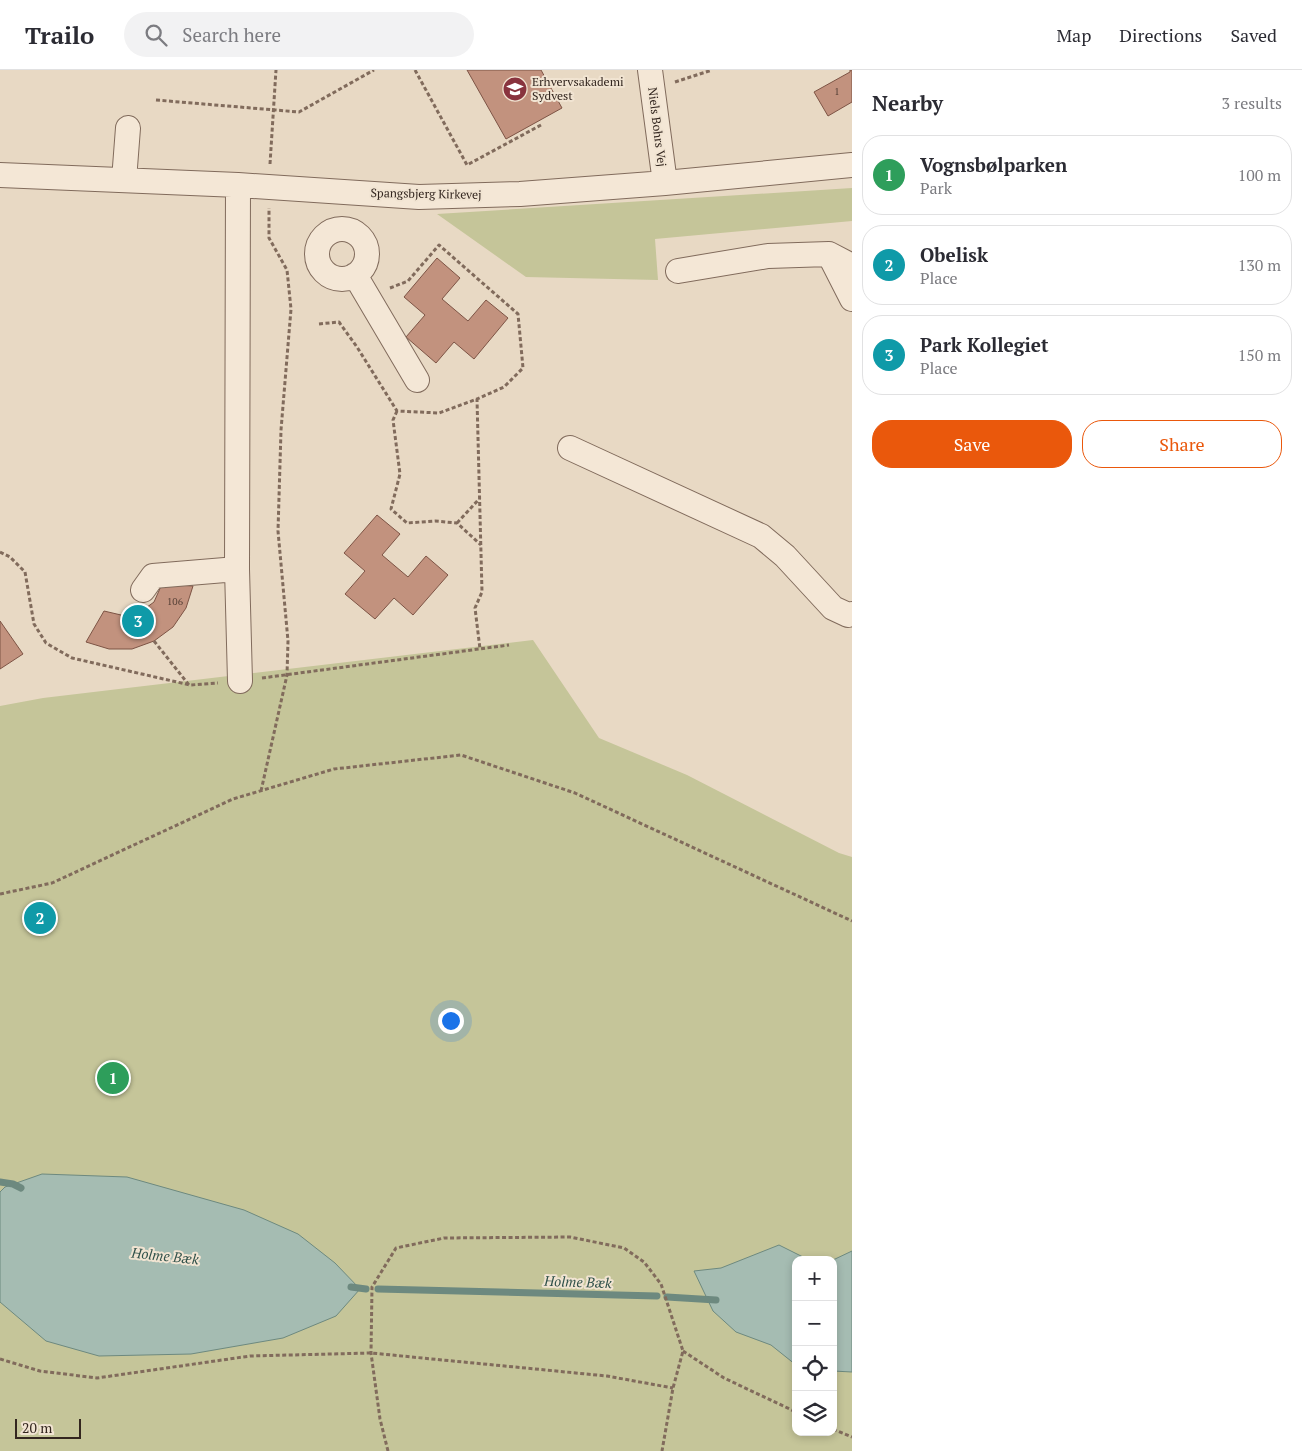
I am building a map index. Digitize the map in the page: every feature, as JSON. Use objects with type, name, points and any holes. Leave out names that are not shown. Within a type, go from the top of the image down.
[{"type":"street","name":"Niels Bohrs Vej","points":[[651,80],[665,183]]},
{"type":"street","points":[[124,180],[128,128]]},
{"type":"street","name":"Spangsbjerg Kirkevej","points":[[0,174],[419,196],[520,194],[665,183],[852,165]]},
{"type":"street","points":[[238,186],[237,569],[240,681]]},
{"type":"street","points":[[341,229],[342,192]]},
{"type":"street","points":[[341,229],[357,234],[364,242],[367,254],[364,266],[356,275],[344,279],[332,277],[322,270],[317,259],[318,247],[324,237],[334,230],[341,229]]},
{"type":"street","points":[[678,271],[768,256],[829,254],[852,266]]},
{"type":"street","points":[[829,254],[852,299]]},
{"type":"street","points":[[356,275],[417,380]]},
{"type":"street","points":[[570,448],[761,536],[785,556],[833,608],[848,615],[852,614]]},
{"type":"street","points":[[143,590],[153,576],[237,569]]},
{"type":"path","points":[[261,791],[287,675],[288,641],[278,531],[281,430],[291,309],[287,270],[269,238],[268,187],[276,70]]},
{"type":"path","points":[[156,100],[299,112],[374,70]]},
{"type":"path","points":[[415,70],[467,165],[541,125]]},
{"type":"path","points":[[651,80],[712,70]]},
{"type":"path","points":[[368,297],[408,280],[439,245],[518,314],[523,368],[504,387],[439,413],[397,411]]},
{"type":"path","points":[[319,324],[340,322],[397,411]]},
{"type":"path","points":[[477,399],[482,592],[475,608],[480,648]]},
{"type":"path","points":[[397,411],[393,420],[400,474],[391,509],[406,523],[435,521],[457,523],[481,545]]},
{"type":"path","points":[[457,523],[480,498]]},
{"type":"path","points":[[0,552],[10,557],[25,572],[34,624],[46,644],[72,658],[190,685],[240,681],[509,645]]},
{"type":"path","points":[[154,641],[190,685]]},
{"type":"path","points":[[0,894],[52,883],[233,799],[334,770],[461,755],[575,793],[852,921]]},
{"type":"path","points":[[388,1451],[380,1419],[370,1353],[372,1287],[396,1248],[444,1238],[570,1237],[624,1248],[644,1262],[661,1284],[683,1351],[673,1388],[662,1451]]},
{"type":"path","points":[[683,1351],[724,1378],[792,1410]]},
{"type":"path","points":[[0,1359],[40,1372],[97,1378],[250,1356],[370,1353],[607,1376],[673,1388]]},
{"type":"path","points":[[837,1431],[852,1437]]},
{"type":"green space","points":[[852,188],[852,221],[655,239],[658,280],[526,277],[437,214]]},
{"type":"green space","points":[[533,640],[599,738],[687,775],[839,853],[852,857],[852,1451],[0,1451],[0,706],[43,698]]},
{"type":"water","points":[[42,1174],[127,1177],[244,1210],[298,1234],[335,1263],[360,1289],[336,1316],[283,1338],[191,1354],[99,1356],[46,1341],[0,1302],[0,1192],[5,1187]]},
{"type":"water","points":[[779,1245],[801,1256],[792,1256],[792,1362],[771,1345],[736,1332],[713,1311],[694,1271],[721,1268]]},
{"type":"water","points":[[852,1251],[852,1372],[837,1371],[837,1258]]},
{"type":"building","name":"Erhvervsakademi Sydvest","points":[[467,70],[541,70],[562,108],[506,139]]},
{"type":"building","points":[[852,70],[852,102],[828,116],[814,92],[850,72]]},
{"type":"building","points":[[437,258],[460,278],[442,299],[468,321],[486,300],[508,318],[474,359],[454,342],[436,363],[406,337],[425,315],[404,297]]},
{"type":"building","points":[[377,515],[400,534],[382,555],[408,577],[426,556],[448,575],[413,615],[394,598],[375,619],[345,594],[365,571],[344,553]]},
{"type":"building","points":[[162,584],[193,586],[186,608],[173,627],[154,641],[132,649],[109,649],[86,642],[104,611],[121,615],[139,613],[154,602]]},
{"type":"building","points":[[0,621],[23,654],[0,669]]},
{"type":"waterway","name":"Holme Bæk","points":[[0,1182],[13,1184],[21,1188]]},
{"type":"waterway","name":"Holme Bæk","points":[[351,1287],[366,1289]]},
{"type":"waterway","name":"Holme Bæk","points":[[378,1289],[657,1296]]},
{"type":"waterway","name":"Holme Bæk","points":[[667,1297],[716,1300]]},
{"type":"place","name":"Erhvervsakademi Sydvest","points":[[515,89]]},
{"type":"place","name":"Park Kollegiet","points":[[138,621]]},
{"type":"place","name":"Obelisk","points":[[40,918]]},
{"type":"place","name":"Vognsbølparken","points":[[113,1078]]}]
